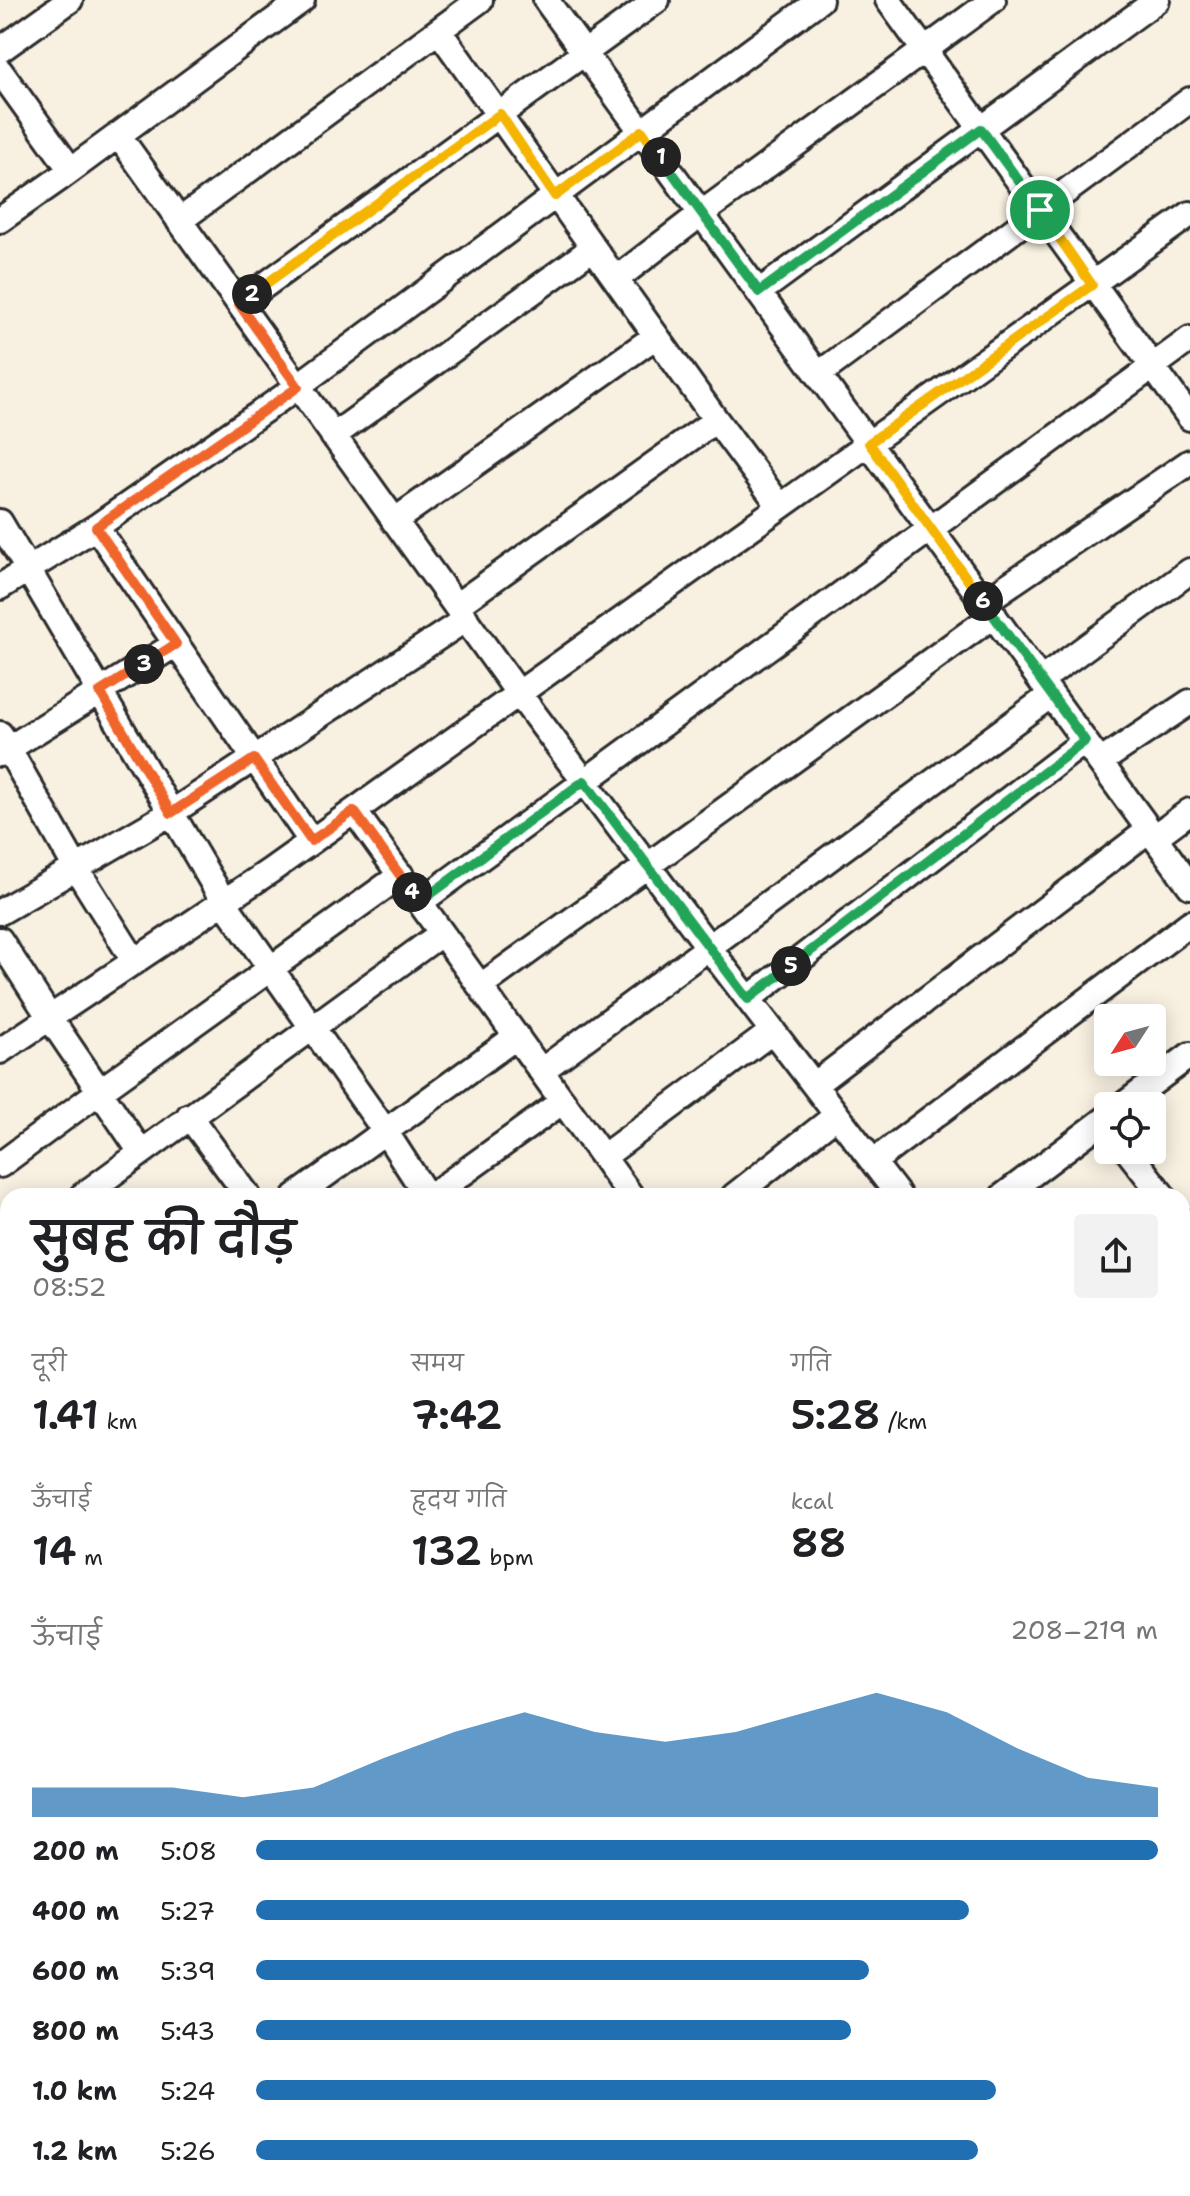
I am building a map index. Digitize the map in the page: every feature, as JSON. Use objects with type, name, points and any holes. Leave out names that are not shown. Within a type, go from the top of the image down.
[{"type":"street","points":[[0,50],[70,0]]},
{"type":"street","points":[[0,220],[302,0]]},
{"type":"street","points":[[179,221],[480,0]]},
{"type":"street","points":[[546,0],[1190,886]]},
{"type":"street","points":[[239,304],[657,0]]},
{"type":"street","points":[[0,587],[96,527],[298,387],[820,0]]},
{"type":"street","points":[[888,0],[1190,418]]},
{"type":"street","points":[[616,279],[993,0]]},
{"type":"street","points":[[759,292],[1157,0]]},
{"type":"street","points":[[439,31],[780,506]]},
{"type":"street","points":[[0,71],[71,170]]},
{"type":"street","points":[[819,374],[1190,100]]},
{"type":"street","points":[[118,135],[519,694],[893,1188]]},
{"type":"street","points":[[0,1051],[354,811],[1190,214]]},
{"type":"street","points":[[333,436],[593,248]]},
{"type":"street","points":[[394,521],[656,336]]},
{"type":"street","points":[[420,902],[1190,339]]},
{"type":"street","points":[[0,912],[171,813],[254,759],[461,613],[716,420]]},
{"type":"street","points":[[481,986],[648,866],[989,608],[1190,462]]},
{"type":"street","points":[[0,522],[224,902],[424,1188]]},
{"type":"street","points":[[96,527],[311,841]]},
{"type":"street","points":[[541,1071],[1046,688],[1190,571]]},
{"type":"street","points":[[135,962],[3,745],[100,692],[176,644]]},
{"type":"street","points":[[1100,762],[1190,702]]},
{"type":"street","points":[[748,999],[1085,741]]},
{"type":"street","points":[[354,811],[625,1188]]},
{"type":"street","points":[[814,1085],[1152,834],[1190,811]]},
{"type":"street","points":[[0,1165],[401,875]]},
{"type":"street","points":[[873,1162],[1190,923]]},
{"type":"street","points":[[93,1188],[442,933]]},
{"type":"street","points":[[0,940],[141,1152]]},
{"type":"street","points":[[603,1157],[773,1031]]},
{"type":"street","points":[[307,1188],[517,1036]]},
{"type":"street","points":[[1144,1092],[1188,1060]]},
{"type":"street","points":[[440,1188],[563,1101]]},
{"type":"street","points":[[744,1188],[837,1115]]},
{"type":"street","points":[[189,1116],[242,1188]]},
{"type":"street","points":[[1030,1188],[1094,1131]]},
{"type":"street","points":[[1138,1164],[1157,1188]]},
{"type":"route","points":[[500,114],[555,196],[642,131],[759,292],[981,129],[1040,210],[1092,285],[869,443],[1085,741],[748,999],[584,781],[420,902],[354,811],[311,841],[254,759],[171,813],[100,692],[176,644],[96,527],[298,387],[239,304],[500,114]]}]
